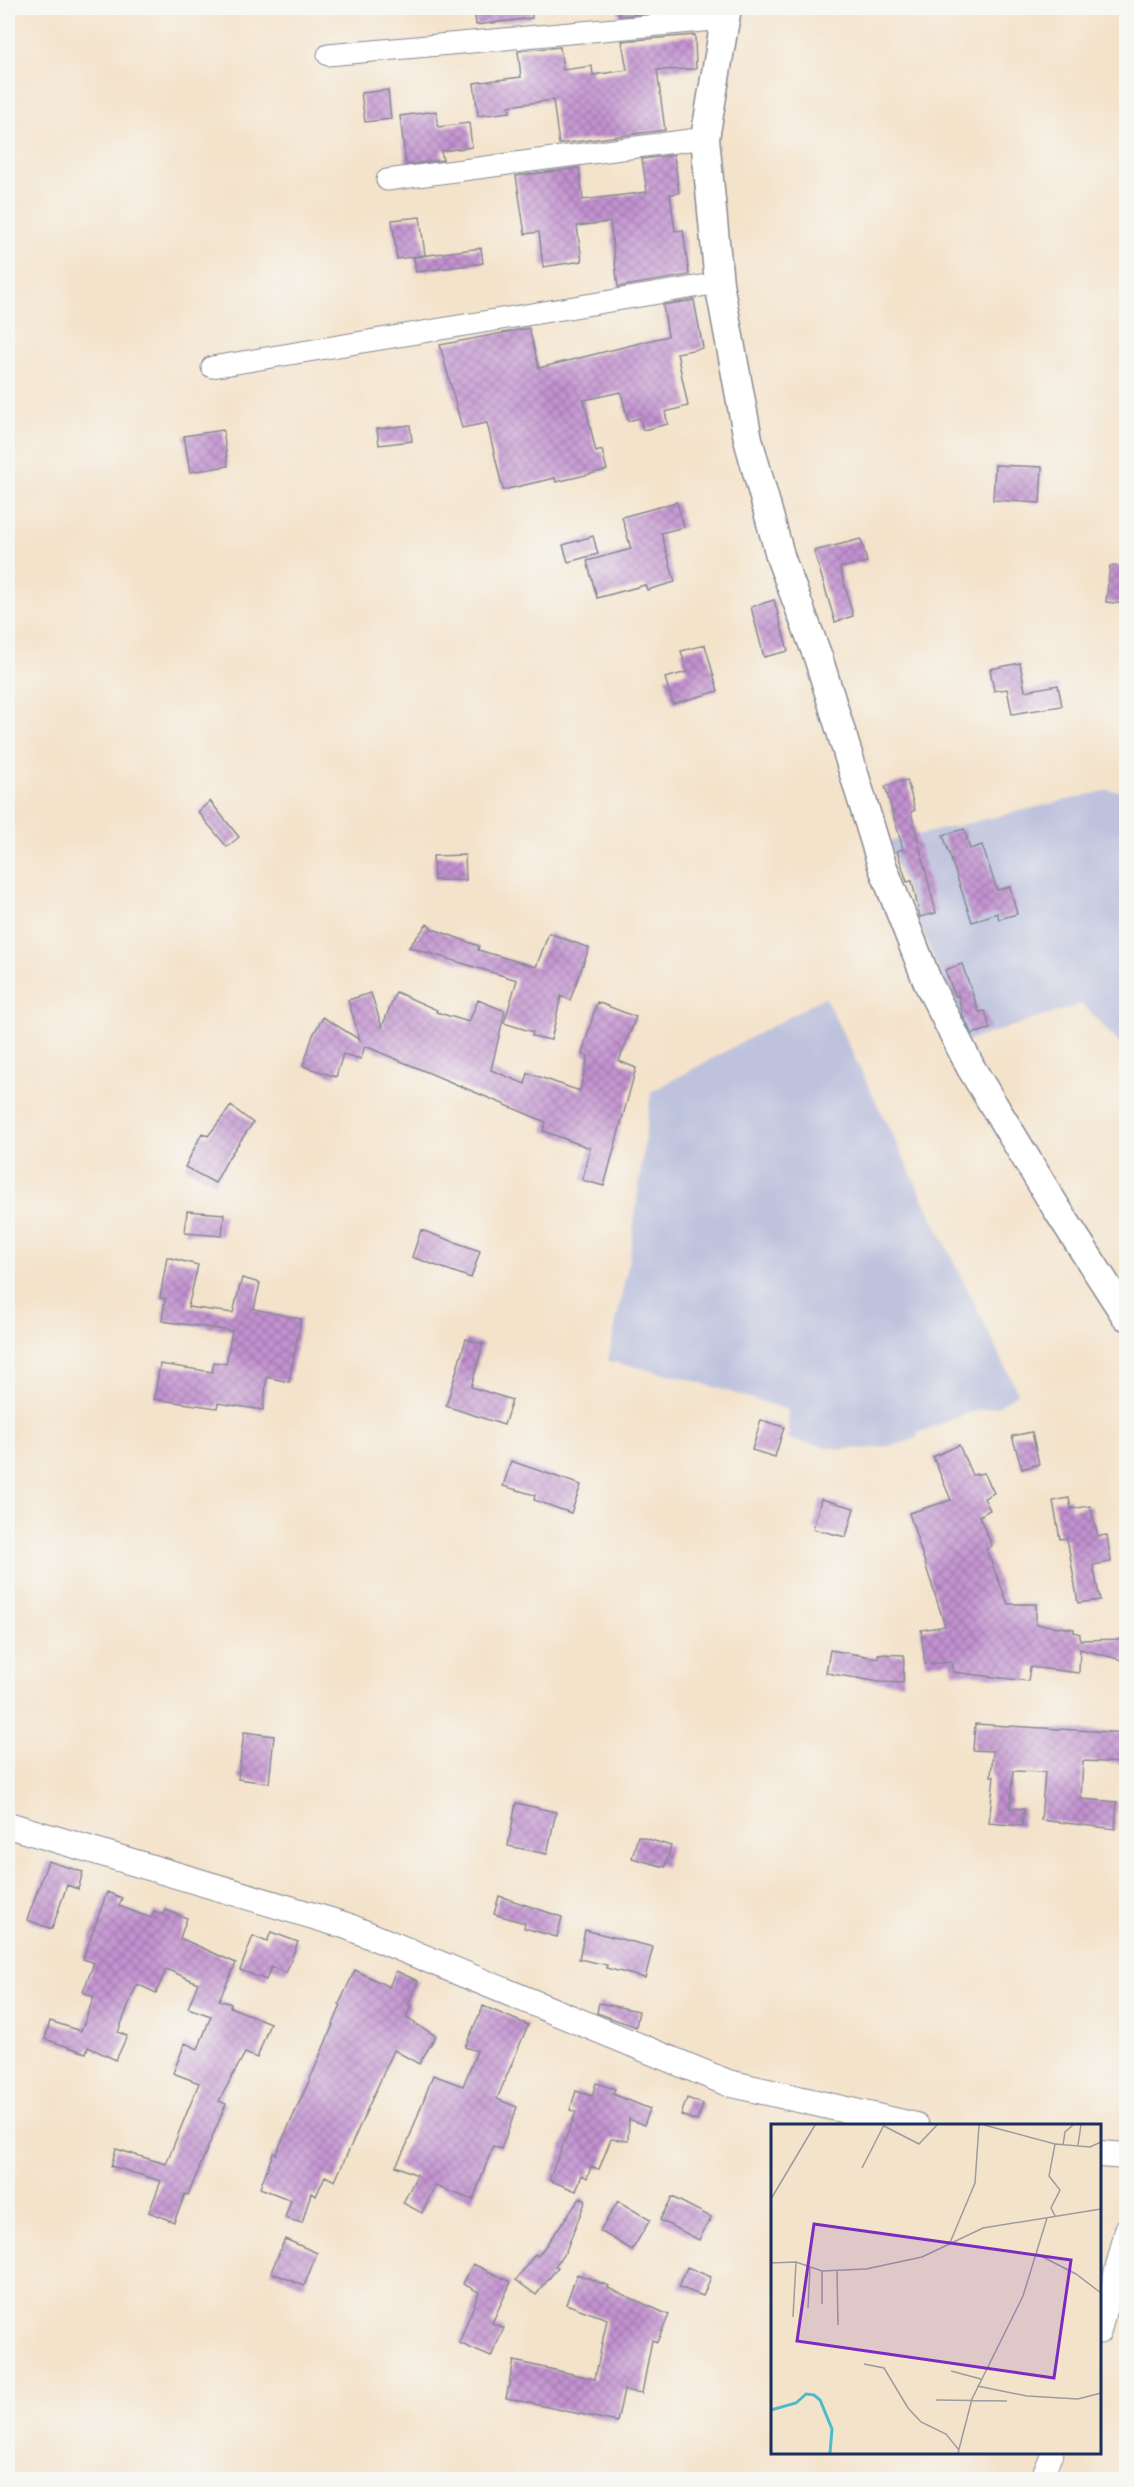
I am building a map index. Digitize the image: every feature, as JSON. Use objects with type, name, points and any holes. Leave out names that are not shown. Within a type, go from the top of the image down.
[{"type":"main road","points":[[726,13],[705,138],[719,283],[748,439],[781,559],[818,657],[882,865],[928,983],[971,1068],[1057,1209],[1124,1308]]},
{"type":"street","points":[[328,55],[726,13]]},
{"type":"street","points":[[387,180],[705,138]]},
{"type":"street","points":[[212,367],[719,283]]},
{"type":"street","points":[[8,1825],[347,1926],[728,2083],[907,2124]]},
{"type":"street","points":[[1101,2154],[1126,2156]]},
{"type":"street","points":[[1101,2329],[1126,2228]]},
{"type":"street","points":[[1040,2480],[1052,2454]]},
{"type":"shaded area","points":[[1109,790],[1126,791],[1126,1047],[1119,1043],[1082,1004],[966,1041],[888,842]]},
{"type":"shaded area","points":[[825,997],[1018,1393],[999,1406],[972,1412],[917,1433],[917,1438],[877,1448],[839,1449],[788,1440],[788,1410],[688,1379],[608,1361],[630,1255],[651,1092]]},
{"type":"building","points":[[474,8],[532,8],[532,18],[476,25]]},
{"type":"building","points":[[617,8],[694,8],[694,9],[619,16]]},
{"type":"building","points":[[695,35],[696,69],[657,70],[665,130],[559,144],[553,100],[509,106],[510,112],[478,116],[474,83],[521,77],[518,51],[560,47],[563,70],[592,66],[593,75],[627,70],[622,41]]},
{"type":"building","points":[[388,90],[391,119],[365,122],[361,93]]},
{"type":"building","points":[[436,111],[438,127],[469,123],[472,147],[441,151],[443,160],[406,165],[400,116]]},
{"type":"building","points":[[674,155],[679,193],[670,194],[675,231],[683,230],[689,275],[618,287],[610,222],[577,226],[582,261],[543,267],[539,232],[525,234],[516,176],[579,168],[583,200],[647,192],[642,159]]},
{"type":"building","points":[[420,217],[425,255],[397,259],[392,220]]},
{"type":"building","points":[[481,248],[483,263],[416,272],[414,257]]},
{"type":"building","points":[[694,300],[703,348],[677,353],[688,406],[665,412],[668,424],[643,430],[640,418],[628,421],[621,392],[584,400],[596,452],[602,450],[607,470],[556,482],[555,478],[503,490],[487,423],[462,428],[440,345],[529,328],[539,368],[668,336],[663,305]]},
{"type":"building","points":[[410,425],[412,441],[379,445],[377,429]]},
{"type":"building","points":[[223,430],[228,466],[190,472],[184,436]]},
{"type":"building","points":[[995,465],[1042,467],[1040,503],[993,500]]},
{"type":"building","points":[[677,502],[684,527],[661,533],[675,582],[647,590],[645,585],[597,598],[587,561],[631,549],[622,517]]},
{"type":"building","points":[[593,536],[598,554],[568,562],[563,545]]},
{"type":"building","points":[[861,539],[867,562],[840,568],[853,616],[835,622],[814,551]]},
{"type":"building","points":[[1110,566],[1126,567],[1126,604],[1106,602]]},
{"type":"building","points":[[774,600],[788,651],[764,657],[751,607]]},
{"type":"building","points":[[705,645],[718,691],[673,704],[665,678],[687,672],[681,651]]},
{"type":"building","points":[[1020,663],[1025,691],[1058,685],[1062,706],[1012,714],[1007,689],[994,691],[990,669]]},
{"type":"building","points":[[907,780],[915,810],[911,812],[936,913],[920,917],[912,881],[907,882],[897,851],[903,849],[885,786]]},
{"type":"building","points":[[210,801],[239,837],[227,847],[198,812]]},
{"type":"building","points":[[964,829],[970,849],[982,845],[997,890],[1010,887],[1017,914],[999,919],[997,913],[972,922],[943,835]]},
{"type":"building","points":[[465,855],[466,880],[434,880],[433,856]]},
{"type":"building","points":[[427,924],[433,929],[479,946],[478,950],[536,967],[549,933],[589,948],[570,1000],[561,996],[551,1040],[532,1036],[533,1032],[504,1023],[517,980],[409,947]]},
{"type":"building","points":[[962,964],[979,1012],[985,1011],[990,1029],[972,1034],[963,1016],[958,995],[955,996],[945,970]]},
{"type":"building","points":[[396,992],[437,1010],[436,1012],[469,1022],[478,1000],[505,1011],[491,1070],[525,1084],[528,1073],[580,1091],[588,1056],[582,1054],[597,1002],[636,1017],[619,1061],[636,1068],[604,1186],[582,1180],[590,1148],[543,1131],[546,1122],[365,1046],[361,1059],[343,1054],[336,1077],[303,1066],[313,1035],[323,1017],[360,1040],[348,1000],[371,993],[382,1027]]},
{"type":"building","points":[[231,1106],[253,1123],[229,1157],[215,1183],[185,1167],[202,1133],[208,1136]]},
{"type":"building","points":[[187,1211],[224,1214],[222,1236],[185,1233]]},
{"type":"building","points":[[421,1230],[480,1251],[471,1278],[412,1257]]},
{"type":"building","points":[[167,1257],[198,1265],[188,1307],[233,1313],[242,1278],[260,1283],[254,1309],[301,1319],[289,1382],[267,1377],[263,1410],[218,1403],[217,1408],[154,1399],[160,1364],[212,1372],[214,1362],[226,1364],[232,1331],[162,1321],[165,1299],[160,1298]]},
{"type":"building","points":[[466,1339],[483,1344],[471,1387],[512,1400],[504,1425],[446,1406]]},
{"type":"building","points":[[761,1420],[784,1427],[775,1457],[752,1450]]},
{"type":"building","points":[[1032,1432],[1039,1464],[1022,1469],[1012,1436]]},
{"type":"building","points":[[959,1445],[972,1475],[984,1473],[994,1493],[984,1498],[990,1510],[979,1516],[992,1546],[986,1549],[1008,1604],[1036,1604],[1036,1624],[1074,1629],[1074,1632],[1080,1634],[1080,1640],[1126,1639],[1126,1661],[1080,1649],[1079,1673],[1030,1667],[1028,1681],[953,1672],[951,1662],[925,1664],[921,1630],[945,1626],[909,1513],[951,1500],[933,1457]]},
{"type":"building","points":[[511,1461],[581,1485],[571,1513],[534,1500],[535,1495],[503,1486]]},
{"type":"building","points":[[1069,1498],[1071,1509],[1090,1506],[1098,1536],[1107,1535],[1111,1562],[1093,1565],[1100,1600],[1078,1603],[1067,1538],[1060,1539],[1053,1501]]},
{"type":"building","points":[[821,1499],[854,1508],[846,1537],[813,1529]]},
{"type":"building","points":[[830,1650],[878,1658],[878,1654],[904,1655],[903,1683],[880,1682],[826,1673]]},
{"type":"building","points":[[975,1724],[1126,1733],[1126,1763],[1083,1761],[1081,1799],[1117,1802],[1115,1829],[1041,1820],[1045,1772],[1013,1771],[1010,1808],[1024,1809],[1022,1826],[989,1823],[994,1776],[991,1776],[993,1751],[973,1750]]},
{"type":"building","points":[[244,1732],[274,1736],[269,1783],[238,1779]]},
{"type":"building","points":[[516,1803],[556,1812],[547,1854],[508,1846]]},
{"type":"building","points":[[638,1836],[671,1846],[665,1867],[632,1858]]},
{"type":"building","points":[[48,1861],[83,1872],[78,1889],[67,1885],[52,1929],[27,1920]]},
{"type":"building","points":[[107,1892],[122,1898],[119,1906],[151,1918],[154,1911],[164,1915],[166,1910],[187,1918],[180,1938],[236,1963],[219,2000],[231,2004],[230,2007],[270,2023],[257,2058],[245,2053],[219,2101],[226,2104],[188,2195],[185,2194],[174,2222],[149,2212],[161,2181],[111,2166],[116,2149],[166,2164],[199,2083],[173,2073],[185,2043],[198,2049],[211,2016],[188,2008],[198,1983],[166,1969],[156,1993],[137,1984],[118,2032],[127,2036],[116,2060],[88,2047],[86,2053],[45,2039],[50,2021],[81,2031],[94,1997],[83,1992],[94,1963],[83,1959]]},
{"type":"building","points":[[499,1896],[562,1917],[557,1937],[524,1928],[525,1923],[494,1914]]},
{"type":"building","points":[[585,1930],[653,1947],[645,1978],[606,1968],[607,1965],[579,1959]]},
{"type":"building","points":[[271,1932],[298,1942],[286,1973],[271,1967],[266,1980],[240,1970],[253,1936],[267,1942]]},
{"type":"building","points":[[355,1970],[389,1987],[396,1971],[418,1981],[408,2005],[411,2006],[406,2018],[436,2036],[419,2064],[394,2050],[335,2181],[325,2176],[316,2196],[311,2193],[302,2223],[285,2218],[291,2200],[260,2188],[273,2153],[276,2154],[314,2070],[341,2005],[339,2004]]},
{"type":"building","points":[[599,2003],[639,2011],[636,2027],[597,2013]]},
{"type":"building","points":[[483,2006],[528,2025],[497,2099],[517,2107],[501,2149],[493,2146],[473,2200],[435,2186],[422,2213],[403,2203],[417,2175],[396,2166],[407,2144],[433,2075],[463,2086],[477,2051],[465,2047]]},
{"type":"building","points":[[596,2083],[615,2089],[613,2094],[650,2109],[644,2125],[629,2119],[628,2141],[611,2139],[599,2169],[591,2167],[587,2178],[582,2175],[576,2191],[549,2180],[576,2112],[570,2110],[576,2091],[592,2096]]},
{"type":"building","points":[[687,2098],[703,2104],[697,2121],[681,2115]]},
{"type":"building","points":[[581,2197],[586,2200],[566,2251],[555,2266],[558,2267],[536,2295],[516,2280],[535,2254],[538,2256]]},
{"type":"building","points":[[672,2197],[711,2217],[699,2240],[660,2220]]},
{"type":"building","points":[[618,2201],[650,2220],[632,2250],[600,2231]]},
{"type":"building","points":[[285,2239],[317,2253],[304,2286],[271,2272]]},
{"type":"building","points":[[473,2264],[511,2282],[492,2323],[504,2328],[491,2357],[459,2343],[479,2292],[463,2284]]},
{"type":"building","points":[[687,2267],[711,2277],[703,2296],[679,2287]]},
{"type":"building","points":[[577,2274],[609,2286],[608,2288],[669,2315],[657,2342],[652,2340],[642,2393],[624,2390],[617,2422],[506,2398],[514,2361],[595,2379],[607,2319],[566,2304]]}]
